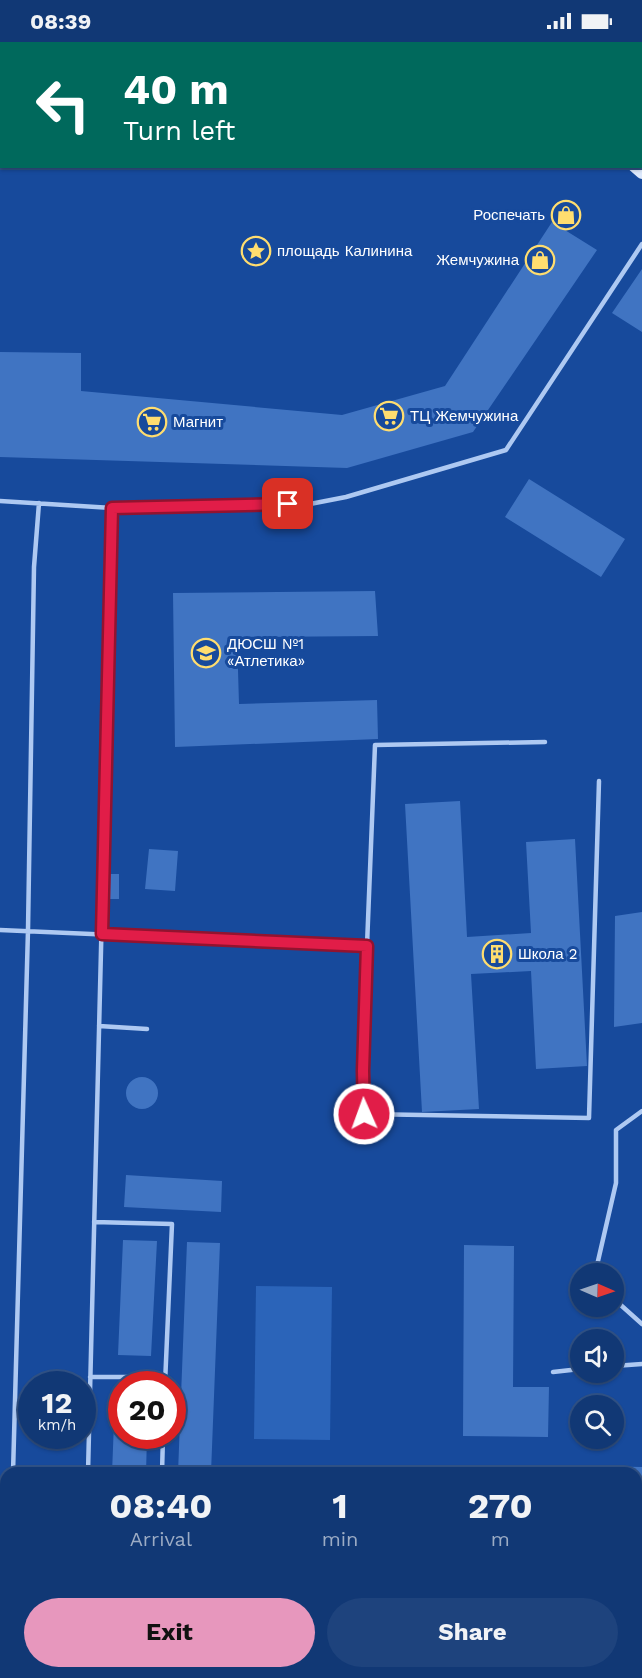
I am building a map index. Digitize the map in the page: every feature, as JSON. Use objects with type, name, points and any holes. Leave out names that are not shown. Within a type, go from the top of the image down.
[{"type":"lane","points":[[0,501],[112,508],[310,504],[346,497],[506,450],[642,244]]},
{"type":"lane","points":[[12,1467],[28,930],[34,567],[39,503]]},
{"type":"lane","points":[[90,1371],[112,508]]},
{"type":"lane","points":[[545,742],[375,745],[363,1071],[364,1114],[589,1118],[599,782]]},
{"type":"lane","points":[[0,930],[367,946]]},
{"type":"lane","points":[[99,1026],[147,1029]]},
{"type":"lane","points":[[598,1263],[616,1183],[616,1130],[642,1111]]},
{"type":"lane","points":[[94,1222],[172,1224],[166,1371]]},
{"type":"lane","points":[[624,1308],[642,1324]]},
{"type":"lane","points":[[624,1365],[642,1364]]},
{"type":"lane","points":[[553,1372],[570,1370]]},
{"type":"lane","points":[[88,1449],[88,1467]]},
{"type":"lane","points":[[162,1467],[163,1449]]},
{"type":"shaded area","points":[[256,1286],[332,1287],[330,1440],[254,1439]]},
{"type":"building","points":[[552,222],[597,250],[473,432],[347,468],[0,457],[0,352],[81,353],[81,391],[342,415],[445,386]]},
{"type":"building","points":[[642,269],[642,332],[612,313]]},
{"type":"building","points":[[529,479],[625,539],[601,577],[505,517]]},
{"type":"building","name":"ДЮСШ №1 «Атлетика»","points":[[375,591],[378,636],[237,637],[239,704],[377,700],[378,739],[175,747],[173,593]]},
{"type":"building","name":"Школа 2","points":[[460,801],[467,937],[531,933],[526,842],[575,839],[587,1066],[536,1069],[531,971],[471,974],[479,1109],[422,1112],[405,804]]},
{"type":"building","points":[[149,849],[178,851],[175,891],[145,889]]},
{"type":"building","points":[[108,874],[119,874],[119,899],[108,899]]},
{"type":"building","points":[[642,912],[642,1023],[614,1027],[615,916]]},
{"type":"building","points":[[142,1077],[153,1082],[158,1093],[153,1104],[142,1109],[131,1104],[126,1093],[131,1082]]},
{"type":"building","points":[[126,1175],[222,1181],[221,1212],[124,1207]]},
{"type":"building","points":[[123,1240],[157,1241],[151,1356],[118,1355]]},
{"type":"building","points":[[187,1242],[220,1243],[211,1467],[178,1467],[179,1449],[186,1449],[186,1371],[182,1371]]},
{"type":"building","points":[[464,1245],[514,1246],[513,1387],[549,1387],[548,1437],[463,1436]]},
{"type":"building","points":[[113,1449],[147,1449],[146,1467],[112,1467]]},
{"type":"building","points":[[594,1466],[642,1467],[594,1467]]},
{"type":"place","name":"Роспечать","points":[[566,215]]},
{"type":"place","name":"площадь Калинина","points":[[256,251]]},
{"type":"place","name":"Жемчужина","points":[[540,260]]},
{"type":"place","name":"ТЦ Жемчужина","points":[[389,416]]},
{"type":"place","name":"Магнит","points":[[152,422]]},
{"type":"place","name":"ДЮСШ №1 «Атлетика»","points":[[206,653]]},
{"type":"place","name":"Школа 2","points":[[497,954]]},
{"type":"route","points":[[288,504],[112,508],[110,700],[102,934],[367,946],[364,1114]]}]
